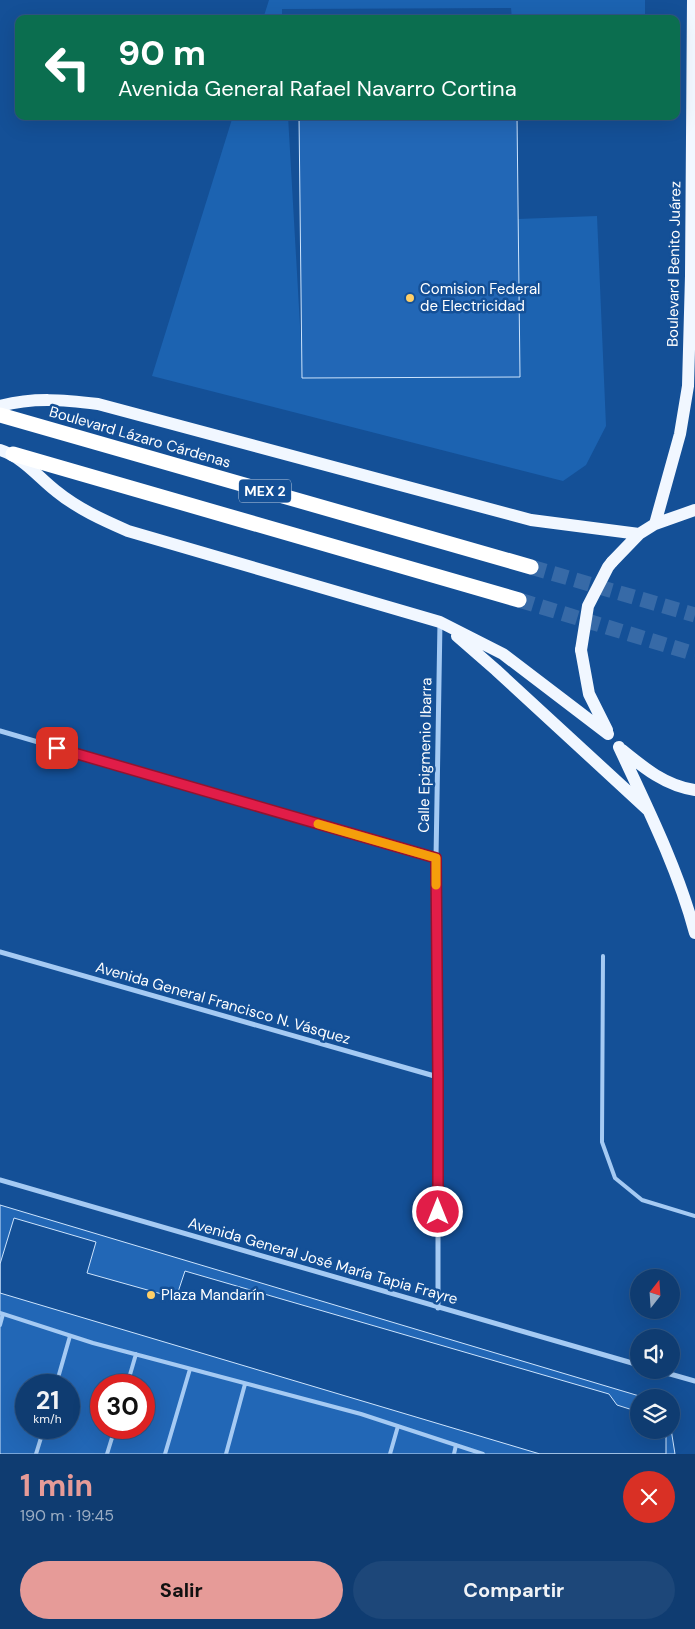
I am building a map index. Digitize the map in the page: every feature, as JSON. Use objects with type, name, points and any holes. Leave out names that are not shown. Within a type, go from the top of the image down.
[{"type":"highway","name":"Boulevard Lázaro Cárdenas","points":[[0,415],[530,567]]},
{"type":"highway","name":"MEX 2","points":[[6,452],[519,600]]},
{"type":"main road","name":"Boulevard Benito Juárez","points":[[655,524],[680,434],[688,386],[691,276],[693,0]]},
{"type":"main road","points":[[0,406],[17,401],[54,399],[98,404],[531,520],[639,534]]},
{"type":"main road","points":[[6,452],[71,502],[93,516],[128,530],[440,622],[503,654],[608,734],[619,747],[649,772],[685,789],[695,790]]},
{"type":"main road","points":[[608,734],[588,694],[581,650],[588,606],[608,567],[639,534],[655,524],[695,510]]},
{"type":"main road","points":[[440,622],[496,670],[648,810]]},
{"type":"main road","points":[[619,747],[688,904],[695,933]]},
{"type":"street","name":"Calle Epigmenio Ibarra","points":[[438,1308],[436,858],[440,622]]},
{"type":"street","points":[[0,731],[436,858]]},
{"type":"street","name":"Avenida General Francisco N. Vásquez","points":[[0,952],[438,1077]]},
{"type":"street","name":"Avenida General José María Tapia Frayre","points":[[0,1180],[630,1362]]},
{"type":"street","points":[[680,1377],[695,1381]]},
{"type":"lane","points":[[603,956],[602,1142],[615,1178],[642,1200],[695,1216]]},
{"type":"lane","points":[[0,1325],[2,1314],[70,1336],[361,1414],[483,1454]]},
{"type":"lane","points":[[59,1374],[70,1336]]},
{"type":"lane","points":[[130,1374],[136,1354]]},
{"type":"lane","points":[[166,1454],[190,1369]]},
{"type":"lane","points":[[226,1454],[246,1384]]},
{"type":"lane","points":[[390,1454],[398,1426]]},
{"type":"lane","points":[[36,1454],[41,1439]]},
{"type":"lane","points":[[107,1454],[112,1439]]},
{"type":"lane","points":[[454,1454],[456,1445]]},
{"type":"shaded area","points":[[269,0],[645,0],[645,15],[512,15],[511,8],[282,9],[282,15],[264,15]]},
{"type":"shaded area","points":[[232,120],[288,120],[303,378],[520,377],[518,219],[597,216],[606,426],[586,465],[563,481],[152,376]]},
{"type":"building","name":"Comision Federal de Electricidad","points":[[299,120],[517,120],[520,377],[302,378]]},
{"type":"building","name":"Plaza Mandarín","points":[[0,1205],[630,1393],[630,1439],[666,1439],[666,1454],[0,1454]]},
{"type":"building","points":[[14,1218],[96,1242],[87,1273],[176,1298],[185,1271],[609,1394],[617,1405],[630,1409],[630,1439],[673,1439],[675,1454],[540,1454],[0,1293],[0,1264]]},
{"type":"tunnel","points":[[531,567],[695,615]]},
{"type":"tunnel","points":[[519,600],[695,654]]},
{"type":"slow traffic","points":[[318,824],[436,858],[436,885]]},
{"type":"place","name":"Comision Federal de Electricidad","points":[[410,298]]},
{"type":"place","name":"Plaza Mandarín","points":[[151,1295]]},
{"type":"route","points":[[57,748],[436,858],[438,1212]]}]
